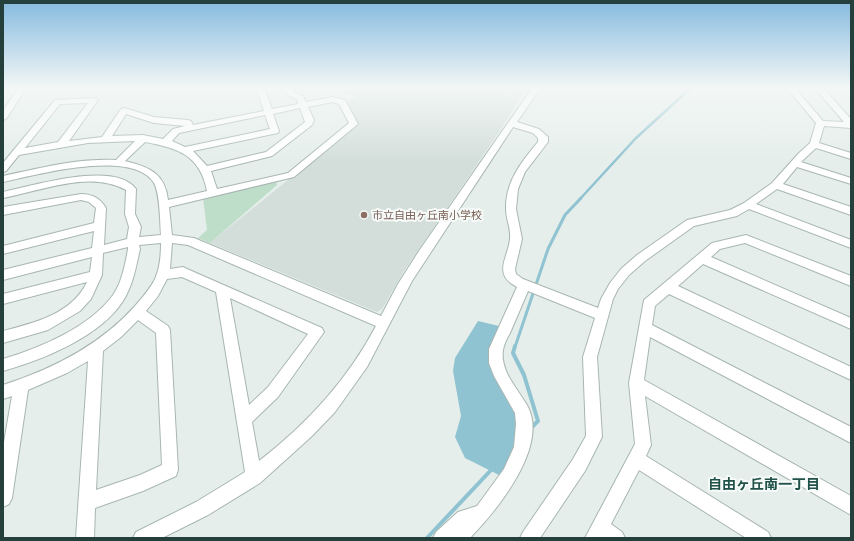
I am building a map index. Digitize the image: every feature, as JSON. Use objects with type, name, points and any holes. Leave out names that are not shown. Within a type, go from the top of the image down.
[{"type":"street","points":[[3,169],[49,112]]},
{"type":"street","points":[[61,145],[85,112]]},
{"type":"street","points":[[105,139],[123,112]]},
{"type":"street","points":[[133,112],[151,119],[188,123],[190,128]]},
{"type":"street","points":[[165,143],[176,131],[267,112]]},
{"type":"street","points":[[185,150],[275,131],[268,112]]},
{"type":"street","points":[[206,169],[269,154],[309,123],[310,120],[307,112]]},
{"type":"street","points":[[163,205],[290,175],[354,124],[348,112]]},
{"type":"street","points":[[142,538],[184,519],[221,499],[254,477],[292,446],[336,400],[366,357],[407,280],[430,243],[519,112]]},
{"type":"street","points":[[811,112],[820,123],[851,124]]},
{"type":"street","points":[[841,112],[851,124]]},
{"type":"street","points":[[511,123],[536,131],[543,137],[543,142],[521,169],[517,177],[511,208],[516,238],[508,270],[511,276],[524,285],[602,316]]},
{"type":"street","points":[[529,538],[579,465],[594,437],[590,356],[607,300],[614,286],[625,272],[656,246],[691,223],[732,213],[748,205],[776,184],[814,144],[820,123]]},
{"type":"street","points":[[15,153],[105,139],[143,138],[165,143],[185,150],[196,158],[206,169],[211,180],[213,193]]},
{"type":"street","points":[[119,162],[143,138]]},
{"type":"street","points":[[814,144],[851,156]]},
{"type":"street","points":[[3,179],[76,165],[104,162],[119,162],[144,169],[159,182],[162,191],[166,259],[162,275],[148,299],[138,313],[123,328],[80,360],[54,373],[3,392]]},
{"type":"street","points":[[796,164],[851,181]]},
{"type":"street","points":[[3,195],[73,180],[102,179],[121,182],[131,189],[132,192],[130,214],[135,227],[132,242],[134,249],[127,280],[118,298],[108,310],[97,320],[63,342],[31,357],[3,365]]},
{"type":"street","points":[[776,184],[851,211]]},
{"type":"street","points":[[3,211],[66,198],[84,197],[92,199],[98,203],[101,208],[96,275],[87,295],[75,307],[43,326],[3,337]]},
{"type":"street","points":[[748,205],[851,244]]},
{"type":"street","points":[[3,250],[99,226]]},
{"type":"street","points":[[3,275],[132,242],[165,237],[190,240],[383,323]]},
{"type":"street","points":[[616,538],[597,532],[643,445],[636,383],[649,304],[716,246],[746,239],[851,281]]},
{"type":"street","points":[[701,258],[851,324]]},
{"type":"street","points":[[162,275],[183,272],[317,332],[274,392],[244,420]]},
{"type":"street","points":[[3,299],[96,275]]},
{"type":"street","points":[[458,538],[482,513],[510,475],[522,448],[524,424],[522,411],[501,376],[496,363],[496,349],[524,285]]},
{"type":"street","points":[[667,287],[851,374]]},
{"type":"street","points":[[222,289],[254,477]]},
{"type":"street","points":[[87,502],[143,483],[170,470],[163,330],[138,313]]},
{"type":"street","points":[[645,328],[851,435]]},
{"type":"street","points":[[85,538],[96,348]]},
{"type":"street","points":[[636,383],[851,506]]},
{"type":"street","points":[[3,498],[21,386]]},
{"type":"street","points":[[635,458],[762,538]]},
{"type":"street","points":[[442,538],[464,518],[482,513]]},
{"type":"shaded area","points":[[351,112],[511,112],[404,271],[382,309],[377,312],[210,243],[357,124]]},
{"type":"green space","points":[[276,180],[277,185],[210,243],[198,238],[207,230],[203,198]]},
{"type":"water","points":[[478,321],[499,326],[491,348],[490,362],[497,380],[516,416],[518,426],[514,446],[501,476],[465,458],[455,437],[461,416],[453,371],[455,358]]},
{"type":"waterway","points":[[580,199],[636,138],[664,112]]},
{"type":"waterway","points":[[515,347],[548,249],[565,215],[581,198]]},
{"type":"waterway","points":[[515,346],[513,353],[524,375],[538,421],[530,429]]},
{"type":"waterway","points":[[427,538],[493,468]]},
{"type":"place","name":"市立自由ヶ丘南小学校","points":[[364,215]]},
{"type":"district","name":"自由ヶ丘南一丁目","points":[[764,484]]}]
